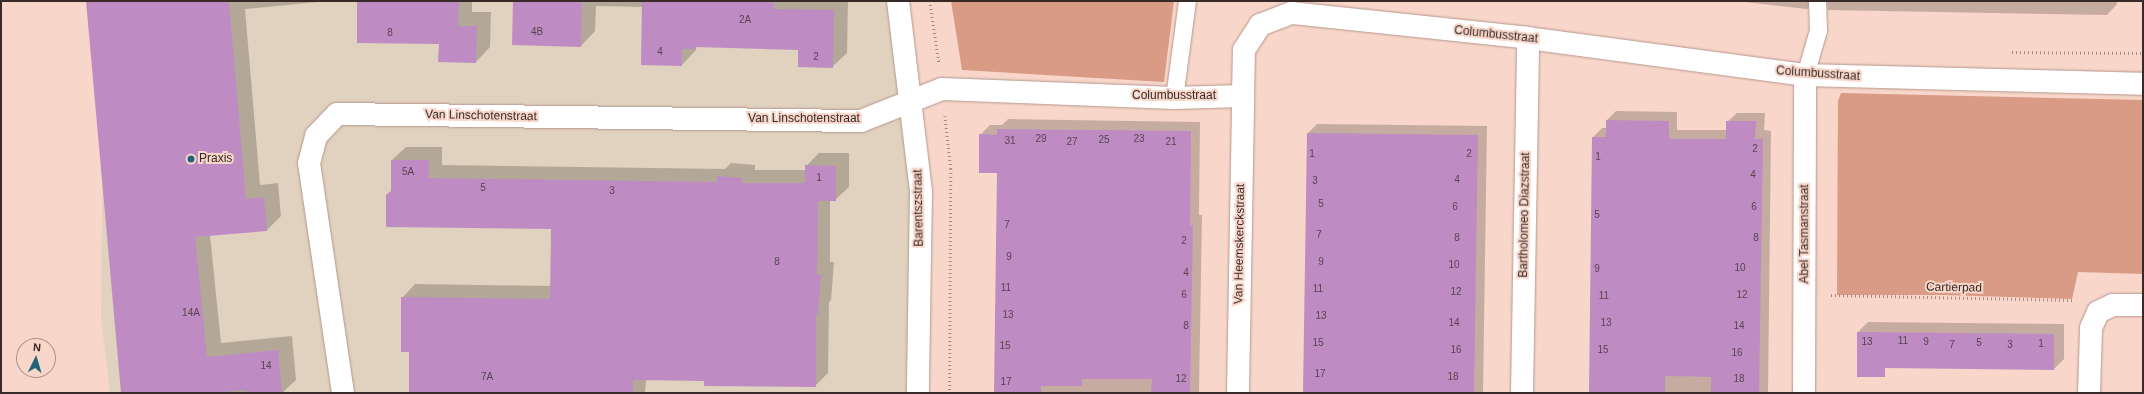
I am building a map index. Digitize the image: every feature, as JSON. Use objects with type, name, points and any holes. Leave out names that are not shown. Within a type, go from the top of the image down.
[{"type":"street","name":"Barentszstraat","points":[[898,1],[912,102],[921,192],[918,393]]},
{"type":"street","name":"Columbusstraat","points":[[912,102],[942,88],[1174,98],[1243,96],[1244,50],[1260,25],[1292,13],[1528,38],[1805,75],[2143,84]]},
{"type":"street","name":"Bartholomeo Diazstraat","points":[[1522,393],[1528,38]]},
{"type":"street","name":"Abel Tasmanstraat","points":[[1804,393],[1805,75]]},
{"type":"street","name":"Van Heemskerckstraat","points":[[1238,393],[1243,96]]},
{"type":"street","name":"Van Linschotenstraat","points":[[343,393],[309,163],[316,136],[337,114],[861,121],[912,102]]},
{"type":"street","points":[[2089,393],[2091,328],[2098,312],[2113,305],[2143,305]]},
{"type":"lane","points":[[1174,98],[1187,1]]},
{"type":"lane","points":[[1805,75],[1818,30],[1817,1]]},
{"type":"path","points":[[2009,52],[2143,53]]},
{"type":"path","name":"Cartierpad","points":[[1805,294],[2081,300],[2098,312]]},
{"type":"shaded area","points":[[104,1],[901,1],[925,141],[929,393],[110,393],[101,317]]},
{"type":"shaded area","points":[[951,1],[1174,1],[1164,82],[962,70]]},
{"type":"shaded area","points":[[1841,93],[2143,100],[2143,274],[2078,272],[2072,299],[1943,295],[1837,295],[1838,101]]},
{"type":"building","points":[[86,1],[229,1],[246,199],[264,197],[267,231],[195,237],[207,357],[278,350],[282,393],[246,393],[246,390],[213,393],[121,393]]},
{"type":"building","points":[[357,1],[459,1],[458,26],[477,26],[476,63],[438,62],[439,44],[357,43]]},
{"type":"building","points":[[513,1],[582,1],[581,47],[512,45]]},
{"type":"building","points":[[642,1],[774,1],[774,9],[834,10],[833,68],[798,67],[798,50],[696,47],[696,49],[682,49],[682,66],[641,65]]},
{"type":"building","points":[[1606,120],[1669,121],[1669,139],[1726,139],[1726,121],[1756,121],[1755,139],[1763,139],[1759,393],[1711,393],[1711,377],[1665,376],[1665,393],[1589,393],[1592,137],[1606,137]]},
{"type":"building","points":[[997,129],[1191,131],[1190,225],[1193,225],[1190,393],[1151,393],[1152,379],[1082,379],[1082,386],[1041,386],[1041,393],[994,393],[997,173],[979,173],[979,134],[997,135]]},
{"type":"building","points":[[1307,133],[1478,135],[1474,393],[1303,393]]},
{"type":"building","points":[[391,160],[429,160],[429,178],[717,182],[717,176],[742,178],[742,183],[805,183],[805,165],[836,166],[836,201],[818,201],[817,275],[821,275],[818,314],[816,314],[816,387],[704,386],[704,381],[633,380],[633,393],[409,393],[409,352],[401,352],[401,297],[550,299],[551,229],[386,227],[386,195],[391,191]]},
{"type":"building","points":[[1857,332],[2054,334],[2054,370],[1885,368],[1885,377],[1857,377]]},
{"type":"place","name":"Praxis","points":[[191,159]]}]
